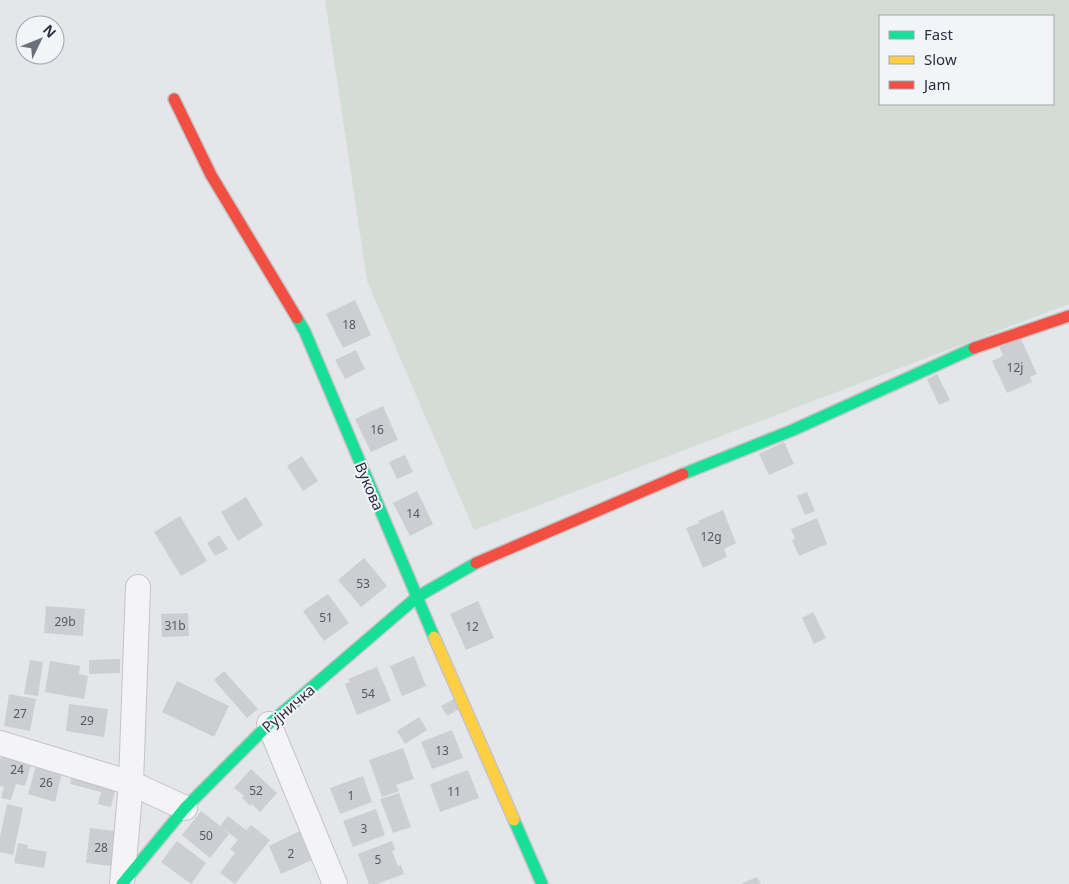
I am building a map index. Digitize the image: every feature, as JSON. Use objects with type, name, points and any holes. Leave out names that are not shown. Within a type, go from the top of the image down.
[{"type":"street","name":"Вукова","points":[[174,100],[210,174],[305,332],[417,597],[542,884]]},
{"type":"street","name":"Рујничка","points":[[122,884],[185,808],[269,724],[417,597],[479,561],[656,485],[793,430],[970,349],[1069,316]]},
{"type":"street","points":[[122,884],[131,783],[138,587]]},
{"type":"street","points":[[269,724],[335,884]]},
{"type":"street","points":[[0,743],[131,783],[185,808]]},
{"type":"shaded area","points":[[325,0],[1069,0],[1069,304],[474,530],[367,281]]},
{"type":"building","points":[[355,300],[371,335],[343,348],[326,314]]},
{"type":"building","points":[[1021,339],[1037,374],[1030,377],[1032,382],[1007,393],[992,361],[1003,356],[998,343]]},
{"type":"building","points":[[356,350],[365,369],[345,379],[335,360]]},
{"type":"building","points":[[937,374],[950,400],[939,405],[927,379]]},
{"type":"building","points":[[383,406],[398,440],[371,452],[355,419]]},
{"type":"building","points":[[784,442],[794,464],[769,475],[759,454]]},
{"type":"building","points":[[405,455],[413,472],[397,479],[389,462]]},
{"type":"building","points":[[302,456],[318,481],[303,491],[287,466]]},
{"type":"building","points":[[417,491],[433,524],[410,536],[393,503]]},
{"type":"building","points":[[807,492],[815,511],[805,515],[797,496]]},
{"type":"building","points":[[246,497],[263,525],[238,541],[221,512]]},
{"type":"building","points":[[723,510],[736,543],[724,549],[727,557],[703,568],[686,528]]},
{"type":"building","points":[[180,516],[207,561],[181,576],[154,532]]},
{"type":"building","points":[[817,518],[827,544],[799,556],[792,540],[795,539],[791,529]]},
{"type":"building","points":[[219,535],[228,549],[215,556],[207,543]]},
{"type":"building","points":[[364,558],[387,586],[361,607],[338,580]]},
{"type":"building","points":[[328,594],[349,623],[324,641],[303,611]]},
{"type":"building","points":[[478,601],[494,638],[466,650],[450,614]]},
{"type":"building","points":[[46,606],[85,609],[83,636],[44,633]]},
{"type":"building","points":[[813,612],[826,638],[814,644],[802,618]]},
{"type":"building","points":[[188,613],[189,636],[162,637],[161,614]]},
{"type":"building","points":[[414,656],[426,686],[402,696],[390,666]]},
{"type":"building","points":[[120,659],[120,673],[89,674],[89,660]]},
{"type":"building","points":[[30,660],[43,662],[38,696],[24,694]]},
{"type":"building","points":[[50,661],[80,666],[79,674],[88,676],[84,699],[45,692]]},
{"type":"building","points":[[377,667],[391,701],[357,715],[345,684],[350,682],[348,679]]},
{"type":"building","points":[[224,671],[258,709],[247,718],[214,680]]},
{"type":"building","points":[[177,681],[229,706],[214,737],[162,712]]},
{"type":"building","points":[[9,694],[36,699],[30,731],[4,726]]},
{"type":"building","points":[[454,699],[459,709],[447,716],[441,706]]},
{"type":"building","points":[[69,704],[108,709],[104,737],[66,731]]},
{"type":"building","points":[[419,717],[427,730],[405,744],[397,731]]},
{"type":"building","points":[[452,730],[463,758],[432,769],[421,742]]},
{"type":"building","points":[[403,748],[414,779],[396,785],[399,791],[382,797],[369,760]]},
{"type":"building","points":[[2,752],[32,761],[25,786],[16,784],[11,800],[1,798],[4,787],[0,786]]},
{"type":"building","points":[[37,762],[63,769],[55,802],[28,794]]},
{"type":"building","points":[[251,769],[277,793],[260,812],[252,804],[250,806],[242,798],[244,796],[234,788]]},
{"type":"building","points":[[468,770],[479,798],[440,812],[430,784]]},
{"type":"building","points":[[73,771],[117,783],[111,807],[98,804],[101,792],[70,784]]},
{"type":"building","points":[[363,776],[372,802],[340,814],[330,788]]},
{"type":"building","points":[[399,793],[411,827],[393,833],[380,799]]},
{"type":"building","points":[[7,804],[23,808],[13,855],[0,852],[0,837]]},
{"type":"building","points":[[376,809],[385,835],[353,847],[343,821]]},
{"type":"building","points":[[201,811],[220,826],[228,816],[246,830],[251,825],[270,840],[235,884],[220,873],[235,853],[230,849],[238,840],[223,828],[229,834],[210,858],[182,835]]},
{"type":"building","points":[[90,828],[115,831],[111,866],[86,863]]},
{"type":"building","points":[[300,831],[312,860],[281,874],[269,846]]},
{"type":"building","points":[[177,841],[206,863],[191,884],[161,862]]},
{"type":"building","points":[[392,841],[395,850],[392,851],[398,866],[401,865],[404,874],[377,884],[369,884],[358,854]]},
{"type":"building","points":[[18,843],[28,845],[27,848],[47,852],[44,868],[14,863]]},
{"type":"building","points":[[757,877],[761,884],[741,884],[747,881]]},
{"type":"traffic: fast","points":[[297,318],[305,332],[434,637]]},
{"type":"traffic: fast","points":[[683,474],[793,430],[974,348]]},
{"type":"traffic: fast","points":[[122,884],[185,808],[269,724],[417,597],[476,563]]},
{"type":"traffic: fast","points":[[514,820],[542,884]]},
{"type":"traffic: slow","points":[[434,637],[514,820]]},
{"type":"traffic: jam","points":[[174,99],[211,175],[297,318]]},
{"type":"traffic: jam","points":[[974,348],[1069,316]]},
{"type":"traffic: jam","points":[[476,563],[683,474]]}]
